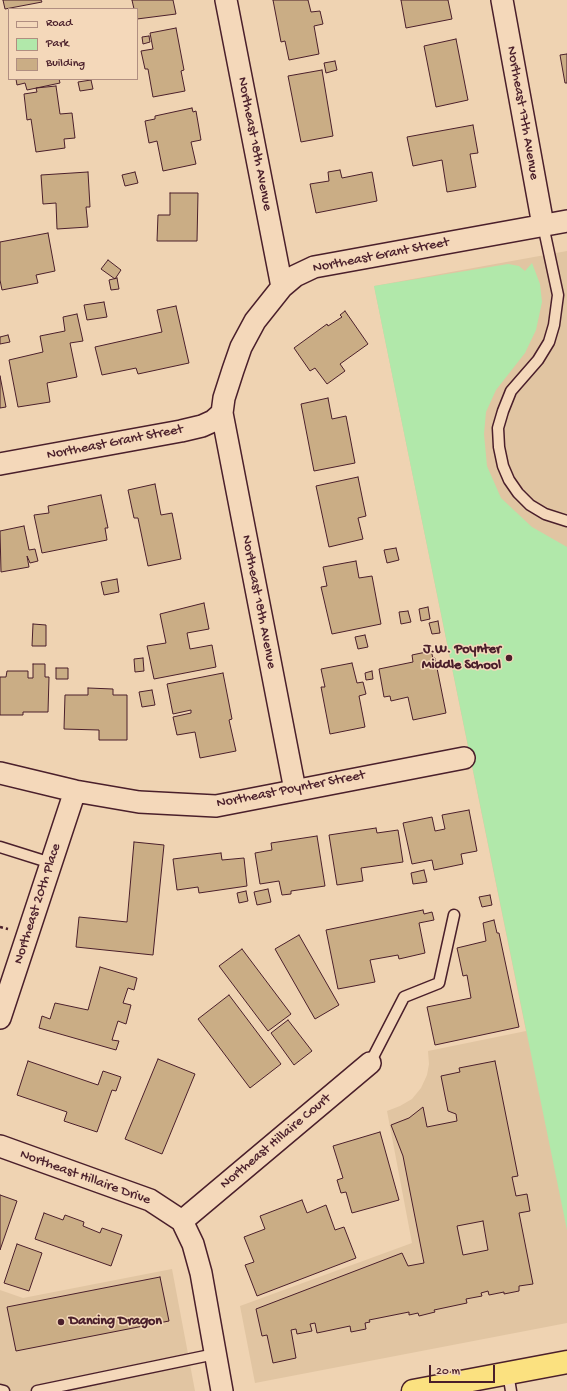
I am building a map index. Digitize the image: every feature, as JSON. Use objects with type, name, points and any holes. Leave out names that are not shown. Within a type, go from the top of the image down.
[{"type":"highway","points":[[414,1391],[510,1382],[567,1362]]},
{"type":"street","name":"Northeast 18th Avenue","points":[[226,0],[282,287]]},
{"type":"street","name":"Northeast 17th Avenue","points":[[502,0],[543,225]]},
{"type":"street","name":"Northeast Grant Street","points":[[0,464],[202,426],[213,421],[222,413],[227,387],[241,347],[255,321],[282,287],[295,276],[314,267],[567,221]]},
{"type":"street","name":"Northeast 18th Avenue","points":[[222,413],[295,790]]},
{"type":"street","name":"Northeast Poynter Street","points":[[0,773],[75,791],[139,802],[216,806],[464,758]]},
{"type":"street","name":"Northeast 20th Place","points":[[0,1018],[75,791]]},
{"type":"street","name":"Northeast Hillaire Court","points":[[182,1220],[370,1063]]},
{"type":"street","name":"Northeast Hillaire Drive","points":[[0,1146],[150,1200],[182,1220]]},
{"type":"street","points":[[182,1220],[193,1244],[201,1273],[222,1391]]},
{"type":"lane","points":[[543,225],[558,295],[554,325],[549,342],[538,360],[511,391],[498,428],[499,447],[503,466],[509,480],[518,493],[530,505],[544,514],[567,521]]},
{"type":"lane","points":[[0,847],[52,863]]},
{"type":"lane","points":[[370,1063],[404,997],[439,983],[454,914]]},
{"type":"lane","points":[[37,1391],[215,1354]]},
{"type":"lane","points":[[0,1390],[4,1391]]},
{"type":"shaded area","name":"J.W. Poynter Middle School","points":[[567,251],[567,1323],[255,1383],[240,1306],[412,1243],[387,1111],[412,1099],[421,1088],[427,1075],[429,1064],[428,1051],[526,1031],[374,286]]},
{"type":"shaded area","points":[[172,1269],[195,1391],[0,1391],[0,1290],[23,1298]]},
{"type":"green space","name":"J.W. Poynter Middle School","points":[[532,263],[540,284],[542,302],[536,330],[525,353],[496,390],[486,412],[484,434],[487,466],[501,498],[532,527],[567,547],[567,1230],[374,286],[508,264],[519,266],[525,271]]},
{"type":"building","points":[[3,0],[41,0],[42,2],[8,8],[5,9]]},
{"type":"building","points":[[132,0],[173,0],[176,14],[138,19],[138,8],[134,8]]},
{"type":"building","points":[[273,0],[308,0],[311,12],[320,11],[323,24],[314,26],[319,54],[289,60],[285,41],[281,42]]},
{"type":"building","points":[[401,0],[448,0],[452,19],[406,28]]},
{"type":"building","points":[[176,28],[184,70],[181,71],[185,91],[153,97],[148,69],[145,69],[141,51],[153,49],[150,33]]},
{"type":"building","points":[[149,36],[150,42],[143,44],[142,37]]},
{"type":"building","points":[[456,39],[468,100],[436,107],[424,46]]},
{"type":"building","points":[[567,54],[567,83],[565,83],[560,55]]},
{"type":"building","points":[[335,61],[337,70],[326,73],[324,63]]},
{"type":"building","points":[[322,70],[333,136],[301,142],[288,76]]},
{"type":"building","points":[[16,80],[59,80],[60,83],[27,90],[25,83],[17,85]]},
{"type":"building","points":[[91,80],[93,89],[80,91],[78,82]]},
{"type":"building","points":[[56,86],[60,114],[72,113],[75,138],[64,139],[65,148],[36,152],[31,119],[27,120],[24,94],[37,92],[36,88]]},
{"type":"building","points":[[192,108],[193,112],[196,111],[201,140],[191,142],[196,164],[163,171],[157,141],[149,143],[145,121],[155,119],[155,116]]},
{"type":"building","points":[[473,125],[478,153],[470,154],[476,187],[447,192],[442,160],[413,166],[407,137]]},
{"type":"building","points":[[340,170],[342,178],[372,172],[377,201],[316,213],[310,184],[329,181],[328,172]]},
{"type":"building","points":[[88,172],[90,207],[86,207],[88,227],[57,229],[56,203],[43,204],[41,175]]},
{"type":"building","points":[[135,172],[138,183],[125,186],[122,175]]},
{"type":"building","points":[[170,193],[198,193],[197,241],[157,241],[158,215],[170,215]]},
{"type":"building","points":[[48,233],[55,271],[36,275],[38,283],[2,290],[0,280],[0,242]]},
{"type":"building","points":[[108,260],[121,270],[115,279],[101,269]]},
{"type":"building","points":[[117,278],[119,289],[111,290],[109,280]]},
{"type":"building","points":[[104,302],[107,317],[87,320],[84,305]]},
{"type":"building","points":[[176,306],[189,363],[138,374],[136,368],[102,375],[95,347],[162,332],[157,310]]},
{"type":"building","points":[[345,311],[368,344],[340,364],[345,371],[327,384],[315,368],[310,371],[294,348],[327,324],[328,326],[342,317],[340,315]]},
{"type":"building","points":[[77,314],[83,341],[70,343],[77,377],[47,383],[50,402],[18,407],[9,360],[43,352],[40,336],[65,331],[63,317]]},
{"type":"building","points":[[8,335],[10,342],[0,344],[0,337]]},
{"type":"building","points":[[0,376],[6,407],[0,408]]},
{"type":"building","points":[[328,398],[332,419],[346,416],[355,463],[314,471],[301,404]]},
{"type":"building","points":[[358,477],[366,516],[358,518],[363,539],[329,547],[316,486]]},
{"type":"building","points":[[155,484],[161,515],[172,513],[181,559],[148,566],[138,518],[134,518],[128,490]]},
{"type":"building","points":[[101,495],[108,528],[105,528],[107,540],[42,553],[34,515],[49,513],[48,506]]},
{"type":"building","points":[[24,526],[29,550],[35,549],[38,561],[30,563],[27,556],[29,567],[1,572],[0,531]]},
{"type":"building","points":[[396,548],[399,560],[387,563],[384,550]]},
{"type":"building","points":[[356,561],[359,578],[372,576],[381,624],[332,634],[321,587],[327,586],[323,567]]},
{"type":"building","points":[[117,579],[119,592],[104,595],[101,582]]},
{"type":"building","points":[[204,603],[209,629],[187,633],[190,649],[212,645],[216,667],[154,679],[147,646],[166,643],[160,614]]},
{"type":"building","points":[[428,607],[430,619],[421,621],[419,609]]},
{"type":"building","points":[[408,611],[411,622],[401,624],[399,612]]},
{"type":"building","points":[[438,621],[440,633],[432,634],[429,623]]},
{"type":"building","points":[[33,624],[46,625],[46,646],[32,646]]},
{"type":"building","points":[[365,635],[368,647],[358,649],[355,637]]},
{"type":"building","points":[[431,651],[433,658],[435,658],[446,713],[413,720],[408,697],[391,701],[390,696],[384,697],[379,669],[413,662],[412,655]]},
{"type":"building","points":[[143,658],[144,671],[135,672],[134,659]]},
{"type":"building","points":[[352,663],[357,683],[363,682],[366,694],[359,696],[365,727],[330,734],[321,687],[325,687],[321,669]]},
{"type":"building","points":[[33,664],[45,664],[45,677],[49,677],[48,712],[23,712],[23,715],[0,715],[0,677],[6,677],[7,671],[28,671],[28,678],[33,678]]},
{"type":"building","points":[[56,668],[68,668],[68,679],[56,679]]},
{"type":"building","points":[[372,671],[373,679],[366,680],[365,673]]},
{"type":"building","points":[[223,673],[232,719],[229,720],[236,751],[200,758],[195,732],[177,735],[173,717],[191,713],[191,710],[173,714],[167,684]]},
{"type":"building","points":[[88,688],[113,689],[113,695],[127,695],[127,740],[99,740],[99,730],[64,729],[65,695],[88,695]]},
{"type":"building","points":[[152,690],[155,705],[142,707],[139,692]]},
{"type":"building","points":[[469,810],[477,851],[461,854],[463,864],[434,870],[432,860],[412,864],[403,823],[432,817],[435,831],[445,829],[442,815]]},
{"type":"building","points":[[376,828],[377,833],[398,830],[403,862],[361,868],[363,881],[337,885],[329,835]]},
{"type":"building","points":[[317,836],[325,886],[291,891],[291,894],[282,895],[279,881],[260,884],[255,853],[272,850],[271,843]]},
{"type":"building","points":[[134,842],[164,845],[153,955],[76,947],[79,917],[127,922]]},
{"type":"building","points":[[221,853],[222,860],[244,858],[247,886],[199,893],[198,887],[177,890],[173,859]]},
{"type":"building","points":[[424,870],[427,882],[413,884],[411,873]]},
{"type":"building","points":[[268,889],[271,902],[257,905],[254,892]]},
{"type":"building","points":[[246,891],[248,901],[239,903],[237,893]]},
{"type":"building","points":[[490,895],[492,905],[482,907],[479,897]]},
{"type":"building","points":[[423,910],[424,914],[432,912],[434,920],[419,923],[425,953],[399,959],[398,955],[370,960],[375,982],[338,989],[326,930]]},
{"type":"building","points":[[494,920],[497,933],[499,933],[519,1027],[435,1045],[427,1007],[471,998],[467,975],[463,976],[457,948],[486,941],[483,923]]},
{"type":"building","points":[[299,935],[339,1005],[315,1019],[275,949]]},
{"type":"building","points":[[242,949],[291,1014],[268,1031],[219,966]]},
{"type":"building","points":[[100,967],[137,978],[134,990],[128,988],[123,1003],[131,1005],[126,1024],[118,1021],[112,1040],[119,1041],[116,1050],[39,1028],[42,1016],[50,1019],[55,1003],[88,1010]]},
{"type":"building","points":[[229,995],[281,1064],[250,1088],[198,1019]]},
{"type":"building","points":[[288,1020],[312,1051],[294,1065],[271,1033]]},
{"type":"building","points":[[158,1059],[195,1074],[162,1154],[125,1139]]},
{"type":"building","points":[[28,1061],[98,1085],[103,1071],[121,1077],[116,1091],[112,1090],[97,1132],[64,1121],[67,1112],[17,1095]]},
{"type":"building","points":[[495,1061],[518,1176],[512,1177],[516,1196],[527,1194],[530,1211],[519,1213],[533,1284],[519,1286],[519,1291],[504,1294],[504,1292],[489,1295],[488,1291],[481,1293],[482,1296],[466,1299],[467,1303],[434,1310],[435,1312],[419,1316],[418,1313],[409,1315],[409,1312],[369,1320],[370,1322],[365,1323],[366,1329],[351,1332],[350,1326],[317,1333],[315,1323],[310,1324],[312,1331],[297,1334],[296,1329],[291,1330],[296,1358],[273,1363],[267,1335],[262,1336],[256,1309],[402,1253],[408,1266],[424,1263],[403,1156],[391,1125],[409,1118],[423,1107],[427,1127],[457,1121],[456,1114],[448,1111],[441,1076],[460,1072],[459,1068]],"holes":[[[483,1221],[488,1250],[463,1255],[457,1226]]]},
{"type":"building","points":[[380,1132],[399,1200],[352,1213],[346,1192],[341,1193],[337,1180],[343,1178],[333,1146]]},
{"type":"building","points":[[0,1195],[17,1201],[0,1250]]},
{"type":"building","points":[[302,1200],[307,1213],[326,1205],[335,1230],[344,1227],[356,1258],[257,1296],[245,1265],[254,1262],[244,1237],[265,1229],[260,1216]]},
{"type":"building","points":[[44,1213],[63,1220],[65,1215],[84,1222],[83,1226],[100,1233],[102,1228],[122,1235],[111,1266],[35,1239]]},
{"type":"building","points":[[17,1244],[42,1253],[29,1291],[4,1283]]},
{"type":"building","points":[[160,1277],[169,1321],[16,1351],[7,1307]]},
{"type":"place","name":"J.W. Poynter Middle School","points":[[509,658]]},
{"type":"place","name":"Dancing Dragon","points":[[61,1322]]}]
